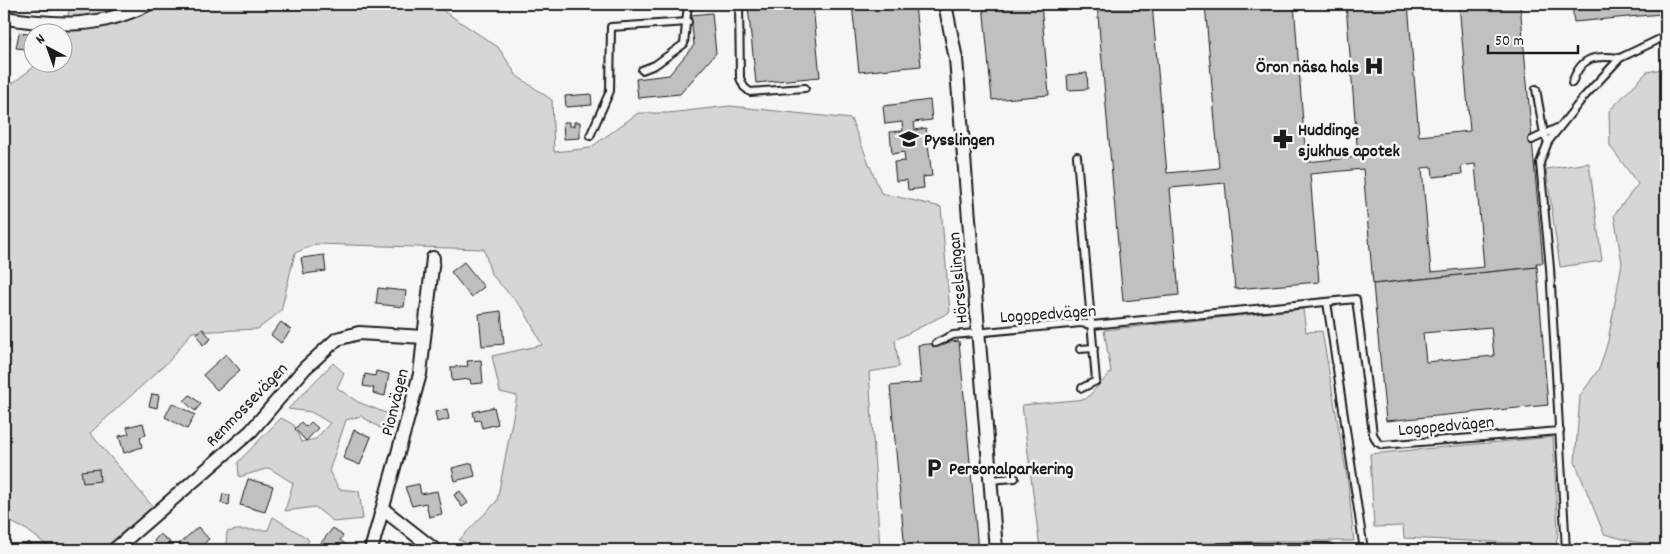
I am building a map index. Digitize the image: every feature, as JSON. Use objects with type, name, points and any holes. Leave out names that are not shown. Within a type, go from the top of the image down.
[{"type":"street","points":[[4,18],[66,25],[82,24],[104,20],[148,4]]},
{"type":"street","name":"Hörselslingan","points":[[945,4],[956,59],[996,550]]},
{"type":"street","name":"Pionvägen","points":[[371,550],[384,510],[420,374],[433,258]]},
{"type":"street","name":"Renmossevägen","points":[[114,550],[251,431],[305,368],[337,339],[359,333],[423,338]]},
{"type":"street","points":[[384,510],[435,550]]},
{"type":"street","points":[[1220,550],[1328,550]]},
{"type":"lane","points":[[642,70],[656,65],[684,44],[688,22],[688,4]]},
{"type":"lane","points":[[739,4],[740,78],[744,87],[750,92],[805,88]]},
{"type":"lane","points":[[590,136],[610,91],[612,27],[688,22]]},
{"type":"lane","points":[[1566,550],[1550,268],[1540,164],[1548,142],[1583,98],[1620,58],[1666,36]]},
{"type":"lane","points":[[1572,83],[1576,70],[1584,62],[1599,55],[1620,58]]},
{"type":"lane","points":[[1536,90],[1544,134],[1548,142]]},
{"type":"lane","points":[[1532,140],[1562,125]]},
{"type":"lane","points":[[1077,156],[1096,381],[1082,388]]},
{"type":"lane","name":"Logopedvägen","points":[[936,343],[953,335],[1081,323],[1092,326],[1356,299],[1373,434],[1377,442],[1382,445],[1560,431]]},
{"type":"lane","points":[[1326,302],[1364,550]]},
{"type":"lane","points":[[1080,349],[1094,348]]},
{"type":"lane","points":[[990,480],[1015,478]]},
{"type":"shaded area","points":[[70,4],[433,4],[498,47],[517,76],[552,100],[554,152],[590,148],[638,113],[668,113],[730,106],[851,119],[881,193],[941,207],[950,312],[895,340],[899,367],[869,372],[880,550],[482,550],[459,540],[497,501],[517,396],[500,392],[492,356],[542,345],[524,310],[491,274],[484,249],[316,244],[295,253],[281,311],[258,329],[192,332],[169,361],[90,433],[154,508],[104,550],[53,550],[27,530],[7,520],[4,523],[4,83],[13,83],[27,72],[72,72],[72,22],[67,22]]},
{"type":"shaded area","points":[[1666,68],[1666,545],[1634,542],[1604,534],[1575,462],[1580,396],[1600,367],[1608,341],[1622,263],[1614,215],[1638,184],[1610,146],[1609,111],[1647,72]]},
{"type":"shaded area","points":[[1589,163],[1602,261],[1560,267],[1546,169]]},
{"type":"shaded area","points":[[1303,309],[1306,332],[1322,331],[1348,483],[1354,541],[1265,541],[1040,549],[1022,405],[1086,399],[1111,372],[1104,330]]},
{"type":"shaded area","points":[[333,363],[344,373],[337,388],[358,402],[391,415],[385,431],[361,416],[346,420],[329,471],[339,489],[359,491],[363,519],[334,522],[315,507],[285,511],[293,483],[269,468],[239,477],[238,462],[281,418],[294,425],[301,442],[316,439],[330,423],[311,412],[288,409]]},
{"type":"shaded area","points":[[1553,437],[1558,533],[1556,545],[1404,538],[1403,526],[1374,527],[1370,454]]},
{"type":"shaded area","points":[[273,517],[307,538],[309,541],[301,550],[218,550],[226,545],[227,532],[236,530],[268,530]]},
{"type":"building","points":[[14,4],[53,4],[53,10]]},
{"type":"building","points":[[763,4],[822,4],[813,5],[820,77],[756,83],[748,7]]},
{"type":"building","points":[[852,4],[915,4],[921,66],[859,72]]},
{"type":"building","points":[[983,4],[1041,4],[1049,95],[992,100]]},
{"type":"building","points":[[1097,4],[1152,4],[1167,173],[1219,168],[1205,4],[1294,4],[1306,162],[1358,157],[1346,4],[1408,4],[1419,136],[1470,131],[1459,4],[1520,4],[1543,263],[1536,263],[1537,267],[1373,284],[1363,169],[1310,174],[1319,282],[1235,289],[1225,183],[1170,188],[1179,295],[1123,301]],"holes":[[[1475,164],[1484,267],[1431,272],[1422,168],[1432,167],[1433,177],[1462,174],[1461,166]]]},
{"type":"building","points":[[1572,4],[1660,4],[1661,14],[1574,22]]},
{"type":"building","points":[[712,13],[716,53],[680,94],[638,98],[636,79],[669,75],[694,45],[691,15]]},
{"type":"building","points":[[19,33],[22,33],[22,49],[16,48]]},
{"type":"building","points":[[4,36],[10,37],[5,71],[4,70]]},
{"type":"building","points":[[1087,73],[1088,89],[1068,90],[1067,75]]},
{"type":"building","points":[[591,94],[592,105],[566,107],[565,96]]},
{"type":"building","name":"Pysslingen","points":[[930,100],[932,120],[914,122],[915,130],[926,128],[932,176],[923,177],[924,188],[908,190],[907,180],[896,181],[894,162],[905,161],[904,152],[892,154],[890,132],[903,131],[902,122],[885,124],[883,106]]},
{"type":"building","points":[[563,122],[569,122],[569,126],[574,126],[574,122],[580,122],[580,138],[564,139]]},
{"type":"building","points":[[324,255],[326,271],[304,274],[301,258]]},
{"type":"building","points":[[464,262],[484,287],[471,297],[451,272]]},
{"type":"building","points":[[1537,267],[1548,405],[1386,421],[1373,284]],"holes":[[[1491,327],[1494,356],[1426,362],[1423,333]]]},
{"type":"building","points":[[378,288],[406,291],[404,307],[376,304]]},
{"type":"building","points":[[501,311],[504,344],[482,346],[479,314]]},
{"type":"building","points":[[281,322],[291,330],[281,343],[271,335]]},
{"type":"building","points":[[203,329],[211,339],[203,345],[196,334]]},
{"type":"building","name":"Personalparkering","points":[[959,341],[978,550],[905,550],[890,386],[921,383],[918,345]]},
{"type":"building","points":[[226,354],[240,370],[217,390],[203,375]]},
{"type":"building","points":[[481,360],[483,383],[471,384],[470,379],[452,381],[451,367],[468,366],[467,361]]},
{"type":"building","points":[[376,371],[389,374],[385,396],[373,393],[374,388],[363,386],[365,374],[375,376]]},
{"type":"building","points":[[152,394],[159,395],[157,408],[149,406]]},
{"type":"building","points":[[190,395],[201,404],[195,411],[184,401]]},
{"type":"building","points":[[172,403],[195,415],[187,429],[165,417]]},
{"type":"building","points":[[494,407],[498,424],[482,428],[480,420],[475,421],[473,412]]},
{"type":"building","points":[[447,409],[449,419],[437,422],[435,412]]},
{"type":"building","points":[[301,422],[306,427],[311,422],[318,428],[306,441],[295,429]]},
{"type":"building","points":[[143,423],[146,435],[140,437],[142,447],[124,453],[119,436],[129,434],[127,427]]},
{"type":"building","points":[[354,430],[371,437],[360,465],[343,458]]},
{"type":"building","points":[[472,463],[475,476],[455,481],[452,468]]},
{"type":"building","points":[[99,469],[100,481],[83,483],[81,471]]},
{"type":"building","points":[[248,479],[273,486],[265,512],[240,505]]},
{"type":"building","points":[[419,484],[421,494],[437,491],[442,514],[429,517],[426,503],[412,506],[405,487]]},
{"type":"building","points":[[460,491],[468,503],[462,507],[454,495]]},
{"type":"building","points":[[223,494],[230,495],[229,505],[221,503]]},
{"type":"building","points":[[198,527],[209,539],[197,550],[184,550],[179,544]]},
{"type":"building","points":[[333,528],[343,536],[340,540],[349,547],[346,550],[315,550]]},
{"type":"building","points":[[160,534],[170,542],[163,550],[154,541]]},
{"type":"building","points":[[28,542],[36,550],[20,550]]},
{"type":"building","points":[[389,542],[402,550],[383,550]]},
{"type":"place","name":"Öron näsa hals","points":[[1374,66]]},
{"type":"place","name":"Pysslingen","points":[[909,139]]},
{"type":"place","name":"Huddinge sjukhus apotek","points":[[1283,139]]},
{"type":"place","name":"Personalparkering","points":[[934,468]]}]
